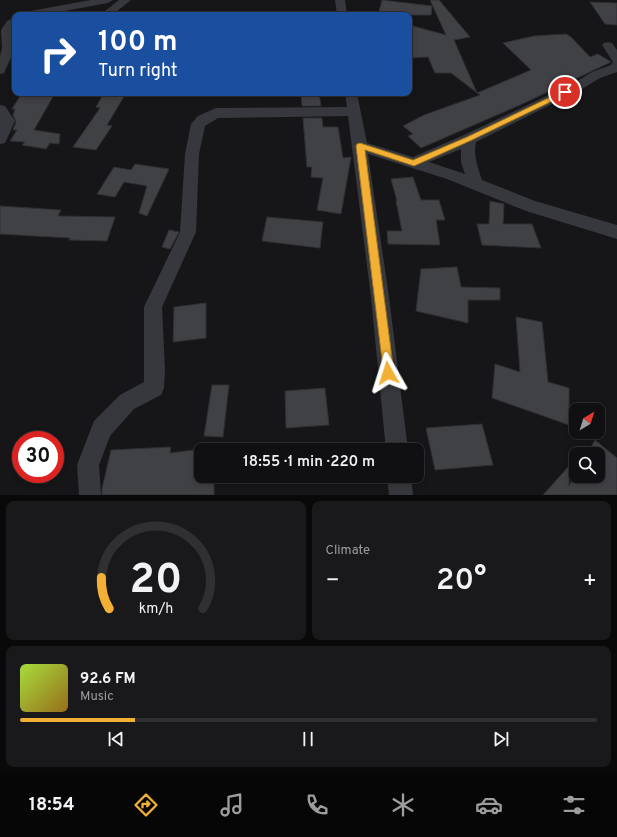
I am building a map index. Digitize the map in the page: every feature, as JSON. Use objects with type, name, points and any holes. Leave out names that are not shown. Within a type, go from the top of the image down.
[{"type":"street","points":[[42,12],[108,0]]},
{"type":"street","points":[[109,12],[126,0]]},
{"type":"street","points":[[340,0],[342,12]]},
{"type":"street","points":[[0,70],[8,49],[6,31],[9,24],[12,22]]},
{"type":"street","points":[[608,45],[617,60]]},
{"type":"street","points":[[414,163],[469,139],[578,86],[596,75],[615,68],[617,65]]},
{"type":"street","points":[[352,96],[360,146],[380,297],[395,443]]},
{"type":"street","points":[[0,109],[8,121],[0,139]]},
{"type":"street","points":[[89,494],[88,465],[102,429],[127,402],[154,388],[155,370],[153,306],[188,232],[192,154],[198,124],[203,119],[216,113],[354,111]]},
{"type":"street","points":[[469,139],[466,149],[469,164],[476,184]]},
{"type":"street","points":[[360,146],[476,184],[532,206],[617,232]]},
{"type":"street","points":[[400,483],[401,495]]},
{"type":"building","points":[[382,0],[432,6],[431,15],[412,15],[412,12],[379,12]]},
{"type":"building","points":[[430,0],[439,0],[470,37],[454,40],[477,93],[451,73],[435,73],[428,57],[412,58],[412,26],[446,35]]},
{"type":"building","points":[[590,2],[617,3],[617,25],[605,24]]},
{"type":"building","points":[[566,34],[571,37],[590,57],[598,54],[611,62],[520,105],[421,148],[408,136],[413,134],[403,126],[424,115],[480,95],[477,93],[531,70],[503,43],[534,36]]},
{"type":"building","points":[[20,96],[53,96],[34,130],[60,134],[59,144],[50,143],[46,149],[22,145],[25,142],[10,141],[17,130],[13,130],[16,122],[13,115],[15,109],[12,109]]},
{"type":"building","points":[[102,96],[124,96],[107,125],[112,126],[96,150],[73,147],[100,108],[96,107]]},
{"type":"building","points":[[301,96],[319,96],[321,106],[302,106]]},
{"type":"building","points":[[303,118],[322,118],[323,127],[338,127],[343,158],[351,157],[341,214],[317,210],[323,178],[311,177],[312,167],[307,167]]},
{"type":"building","points":[[135,164],[169,169],[147,216],[139,213],[147,186],[124,182],[115,197],[97,194],[114,167],[131,170]]},
{"type":"building","points":[[413,177],[421,200],[439,200],[445,220],[436,220],[440,245],[388,244],[387,231],[402,231],[397,201],[391,179]]},
{"type":"building","points":[[490,201],[504,204],[503,224],[532,224],[541,248],[482,245],[477,224],[489,224]]},
{"type":"building","points":[[0,206],[61,210],[58,216],[115,217],[107,241],[69,240],[70,238],[0,234]]},
{"type":"building","points":[[267,217],[323,222],[320,248],[262,241]]},
{"type":"building","points":[[169,230],[179,232],[170,249],[162,247]]},
{"type":"building","points":[[457,267],[461,287],[500,288],[500,300],[468,300],[468,323],[416,311],[421,269]]},
{"type":"building","points":[[206,303],[206,338],[173,342],[174,307]]},
{"type":"building","points":[[516,317],[542,322],[548,382],[569,388],[569,425],[492,398],[495,364],[520,372]]},
{"type":"building","points":[[212,385],[229,385],[223,437],[204,436]]},
{"type":"building","points":[[325,388],[329,425],[286,428],[285,391]]},
{"type":"building","points":[[482,424],[493,465],[435,470],[426,428]]},
{"type":"building","points":[[595,440],[604,447],[591,447]]},
{"type":"building","points":[[171,447],[170,453],[194,450],[194,483],[214,483],[214,495],[102,495],[111,450]]},
{"type":"building","points":[[605,448],[617,458],[617,495],[543,495],[569,466],[569,486],[571,483],[605,483]]},
{"type":"route","points":[[388,373],[380,297],[360,146],[414,163],[469,139],[565,92]]}]
